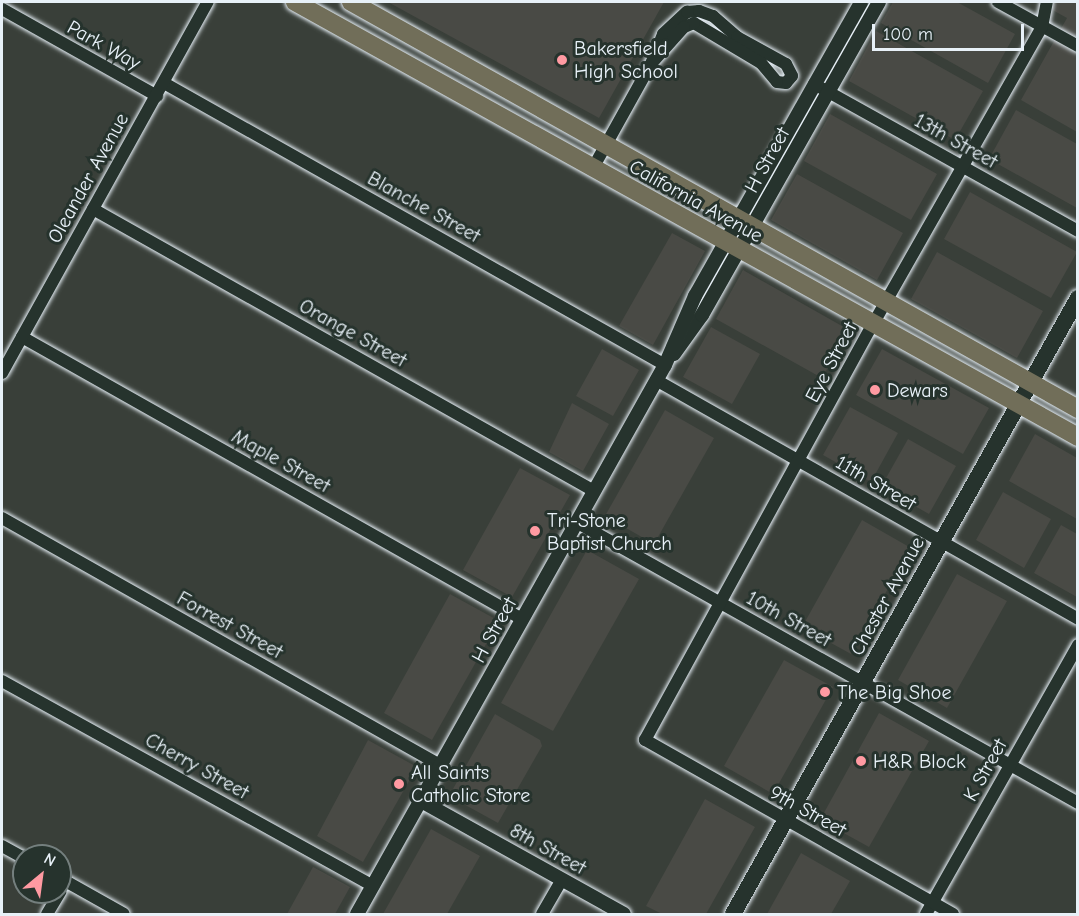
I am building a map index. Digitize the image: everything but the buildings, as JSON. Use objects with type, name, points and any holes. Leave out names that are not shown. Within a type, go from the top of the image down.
[{"type":"main road","name":"California Avenue","points":[[295,2],[872,326],[1077,437]]},
{"type":"main road","name":"California Avenue","points":[[351,2],[746,221],[1077,409]]},
{"type":"main road","name":"Chester Avenue","points":[[733,915],[1077,298]]},
{"type":"street","name":"Oleander Avenue","points":[[2,373],[208,2]]},
{"type":"street","name":"H Street","points":[[357,915],[665,365],[695,296],[732,247],[814,84],[861,2]]},
{"type":"street","name":"H Street","points":[[746,221],[828,92],[877,2]]},
{"type":"street","points":[[998,2],[1077,46]]},
{"type":"street","name":"Eye Street","points":[[645,740],[872,326],[888,302],[1042,27],[1047,2]]},
{"type":"street","name":"Park Way","points":[[2,9],[157,96]]},
{"type":"street","points":[[593,168],[651,64],[667,29],[682,15],[699,10],[786,64],[792,76],[786,83],[777,82],[761,63],[694,23],[684,27],[651,64]]},
{"type":"street","name":"Blanche Street","points":[[164,83],[665,365]]},
{"type":"street","name":"13th Street","points":[[814,84],[1077,231]]},
{"type":"street","name":"Orange Street","points":[[93,209],[594,491]]},
{"type":"street","name":"Maple Street","points":[[22,337],[522,619]]},
{"type":"street","name":"11th Street","points":[[656,380],[1077,619]]},
{"type":"street","name":"Forrest Street","points":[[2,518],[440,765]]},
{"type":"street","name":"10th Street","points":[[576,522],[1077,803]]},
{"type":"street","name":"K Street","points":[[929,909],[1077,645]]},
{"type":"street","name":"Cherry Street","points":[[2,681],[373,885]]},
{"type":"street","name":"9th Street","points":[[645,740],[785,821],[929,909],[952,915]]},
{"type":"street","name":"8th Street","points":[[421,801],[624,915]]},
{"type":"street","points":[[542,915],[562,880]]},
{"type":"street","points":[[72,891],[124,915]]},
{"type":"shaded area","name":"Bakersfield High School","points":[[388,2],[664,2],[599,118]]},
{"type":"shaded area","points":[[893,2],[957,2],[1015,34],[988,83],[881,23]]},
{"type":"shaded area","points":[[1038,2],[1077,2],[1077,132],[1021,100],[1067,18]]},
{"type":"shaded area","points":[[876,31],[983,91],[955,140],[849,81]]},
{"type":"shaded area","points":[[1016,110],[1077,144],[1077,208],[989,159]]},
{"type":"shaded area","points":[[830,114],[937,174],[911,220],[804,161]]},
{"type":"shaded area","points":[[797,174],[903,233],[877,280],[771,220]]},
{"type":"shaded area","points":[[970,192],[1077,252],[1051,298],[944,239]]},
{"type":"shaded area","points":[[672,233],[705,251],[653,345],[619,326]]},
{"type":"shaded area","points":[[937,252],[1043,311],[1017,358],[911,299]]},
{"type":"shaded area","points":[[743,270],[849,330],[822,378],[716,319]]},
{"type":"shaded area","points":[[711,327],[760,354],[732,404],[683,377]]},
{"type":"shaded area","points":[[602,349],[639,370],[613,416],[576,396]]},
{"type":"shaded area","points":[[882,349],[989,408],[963,454],[856,395]]},
{"type":"shaded area","points":[[572,403],[609,424],[583,471],[549,452]]},
{"type":"shaded area","points":[[850,407],[898,433],[871,482],[823,455]]},
{"type":"shaded area","points":[[665,410],[714,438],[654,544],[605,516]]},
{"type":"shaded area","points":[[1035,434],[1077,458],[1077,519],[1009,481]]},
{"type":"shaded area","points":[[908,439],[956,466],[929,514],[881,487]]},
{"type":"shaded area","points":[[520,468],[570,495],[512,597],[463,570]]},
{"type":"shaded area","points":[[1003,492],[1051,519],[1024,568],[976,540]]},
{"type":"shaded area","points":[[862,520],[911,548],[851,654],[802,627]]},
{"type":"shaded area","points":[[1061,525],[1077,534],[1077,597],[1034,573]]},
{"type":"shaded area","points":[[587,550],[639,579],[553,731],[501,703]]},
{"type":"shaded area","points":[[957,574],[1007,601],[947,708],[898,680]]},
{"type":"shaded area","points":[[450,594],[499,621],[432,740],[384,713]]},
{"type":"shaded area","points":[[784,660],[833,687],[773,794],[724,766]]},
{"type":"shaded area","points":[[879,713],[929,741],[869,847],[820,820]]},
{"type":"shaded area","points":[[495,714],[540,740],[542,746],[498,823],[449,796]]},
{"type":"shaded area","points":[[368,740],[417,767],[363,862],[317,836]]},
{"type":"shaded area","points":[[705,799],[755,827],[706,914],[662,914],[646,906]]},
{"type":"shaded area","points":[[431,829],[480,856],[447,914],[383,914]]},
{"type":"shaded area","points":[[801,853],[850,881],[831,914],[767,914]]},
{"type":"shaded area","points":[[313,867],[350,887],[335,914],[287,914]]},
{"type":"place","name":"Bakersfield High School","points":[[562,60]]},
{"type":"place","name":"Dewars","points":[[875,390]]},
{"type":"place","name":"Tri-Stone Baptist Church","points":[[535,531]]},
{"type":"place","name":"The Big Shoe","points":[[825,692]]},
{"type":"place","name":"H&R Block","points":[[861,761]]},
{"type":"place","name":"All Saints Catholic Store","points":[[399,784]]}]
